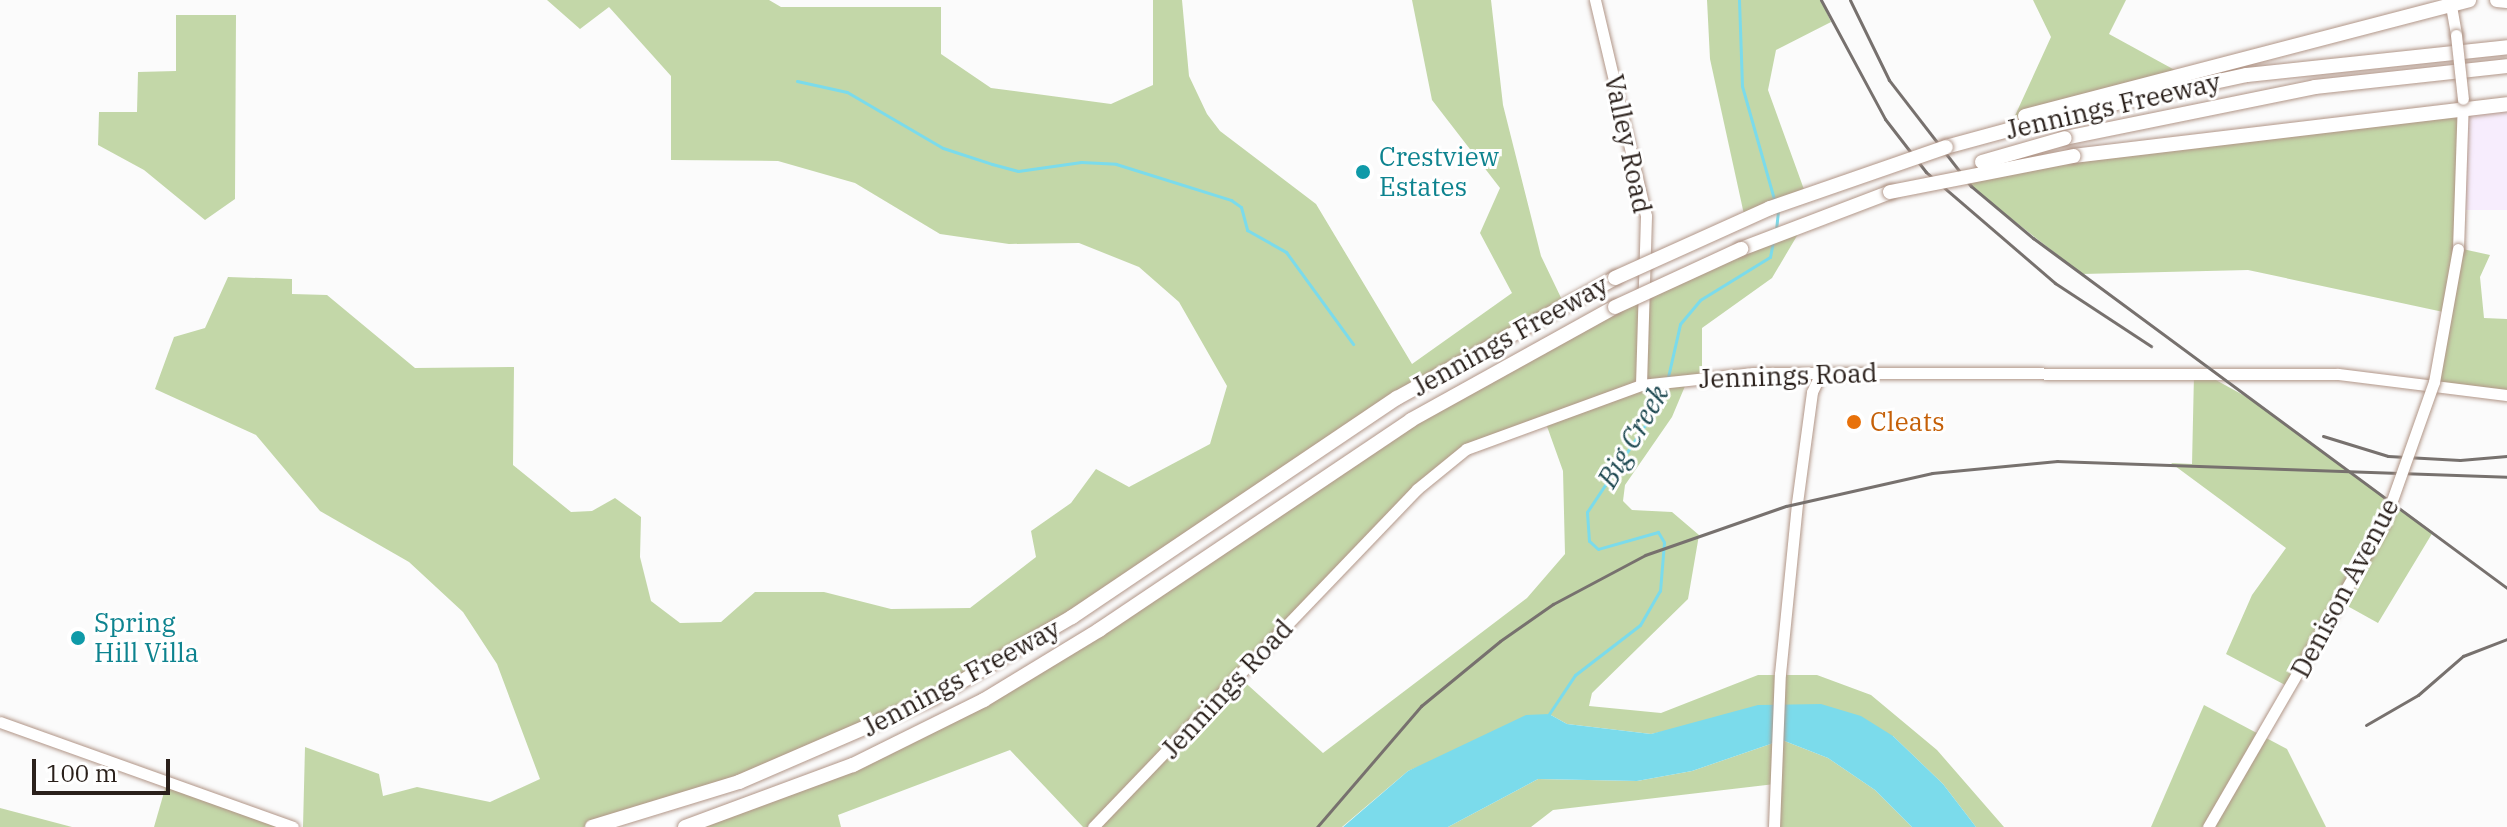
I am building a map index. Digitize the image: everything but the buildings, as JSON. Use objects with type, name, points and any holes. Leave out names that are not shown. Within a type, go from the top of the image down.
[{"type":"highway","points":[[2069,108],[2450,2],[2469,0]]},
{"type":"highway","points":[[2497,0],[2507,1]]},
{"type":"highway","name":"Jennings Freeway","points":[[592,827],[783,766],[935,697],[1094,603],[1397,398],[1455,364],[1615,278],[1770,208],[2069,108],[2276,70],[2507,47]]},
{"type":"highway","name":"Jennings Freeway","points":[[685,827],[853,765],[984,700],[1099,630],[1466,386],[1615,307],[1721,257],[1890,192],[2065,138],[2315,87],[2507,66]]},
{"type":"highway","points":[[1890,192],[2073,156],[2463,105],[2507,104]]},
{"type":"street","name":"Valley Road","points":[[1595,0],[1646,216],[1641,385]]},
{"type":"street","name":"Denison Avenue","points":[[2208,827],[2384,523],[2434,382],[2458,249],[2463,105],[2450,2]]},
{"type":"street","name":"Jennings Road","points":[[1093,827],[1417,489],[1466,449],[1641,385],[1688,379],[1821,373],[2338,374],[2507,395]]},
{"type":"street","points":[[1774,827],[1780,674],[1810,405],[1821,373]]},
{"type":"street","points":[[0,722],[293,827]]},
{"type":"shaded area","points":[[2462,104],[2507,104],[2507,210],[2462,210]]},
{"type":"green space","points":[[547,0],[769,0],[781,7],[941,7],[941,54],[991,88],[1111,104],[1153,85],[1153,0],[1182,0],[1189,76],[1207,114],[1220,131],[1316,204],[1412,364],[1512,293],[1480,233],[1500,188],[1432,100],[1412,0],[1491,0],[1503,105],[1541,256],[1564,304],[1455,364],[1094,603],[862,732],[592,827],[303,827],[305,747],[379,774],[383,796],[417,787],[490,802],[540,779],[497,664],[463,612],[409,562],[320,511],[256,435],[155,389],[174,337],[205,328],[228,277],[292,279],[292,294],[327,295],[415,368],[514,367],[513,465],[571,512],[592,511],[615,498],[641,517],[640,557],[651,601],[680,623],[721,622],[755,592],[824,592],[891,609],[970,608],[1036,557],[1031,531],[1071,503],[1096,469],[1129,487],[1210,444],[1227,386],[1179,302],[1139,267],[1079,243],[1009,244],[940,234],[855,183],[778,161],[671,160],[671,76],[609,7],[580,29]]},
{"type":"green space","points":[[1707,0],[1821,0],[1831,22],[1776,50],[1768,90],[1806,195],[1745,219],[1710,59]]},
{"type":"green space","points":[[2033,0],[2126,0],[2109,34],[2182,74],[2013,120],[2051,37]]},
{"type":"green space","points":[[176,15],[236,15],[235,199],[205,220],[144,170],[98,145],[99,112],[137,112],[138,72],[176,71]]},
{"type":"green space","points":[[2463,111],[2458,248],[2490,255],[2480,277],[2484,318],[2507,319],[2507,395],[2432,386],[2448,313],[2248,270],[2082,274],[1958,177]]},
{"type":"green space","points":[[1804,224],[1772,278],[1702,328],[1702,377],[1688,379],[1672,417],[1625,485],[1623,501],[1632,510],[1672,512],[1699,535],[1688,599],[1592,693],[1589,706],[1661,713],[1758,675],[1817,675],[1871,695],[1937,750],[2004,827],[1976,827],[1943,784],[1893,736],[1695,725],[1651,734],[1567,724],[1549,714],[1408,771],[1342,827],[1083,827],[1010,750],[838,815],[841,827],[685,827],[762,801],[984,700],[1466,386]],"holes":[[[1544,418],[1563,471],[1565,554],[1527,598],[1323,753],[1239,677],[1417,489],[1466,449]]]},
{"type":"green space","points":[[2194,374],[2205,374],[2254,401],[2433,532],[2378,623],[2342,603],[2291,688],[2226,654],[2252,595],[2286,548],[2171,463],[2192,464]]},
{"type":"green space","points":[[2204,705],[2287,749],[2326,827],[2151,827]]},
{"type":"green space","points":[[1782,740],[1828,758],[1875,790],[1912,827],[1774,827],[1775,784],[1553,810],[1531,827],[1448,827],[1538,779],[1637,781],[1692,771]]},
{"type":"green space","points":[[167,782],[293,827],[154,827]]},
{"type":"green space","points":[[0,808],[72,827],[0,827]]},
{"type":"water","points":[[1821,704],[1861,716],[1893,736],[1943,784],[1976,827],[1912,827],[1875,790],[1828,758],[1782,740],[1692,771],[1637,781],[1538,779],[1448,827],[1343,827],[1408,771],[1526,715],[1549,714],[1567,724],[1651,734],[1758,705]]},
{"type":"waterway","name":"Big Creek","points":[[1739,0],[1742,86],[1775,203]]},
{"type":"waterway","points":[[797,81],[847,92],[943,148],[992,164],[1018,171],[1081,162],[1116,164],[1231,200],[1241,207],[1247,230],[1286,252],[1353,344]]},
{"type":"waterway","name":"Big Creek","points":[[1776,230],[1778,210]]},
{"type":"waterway","name":"Big Creek","points":[[1668,377],[1680,324],[1700,300],[1770,257],[1773,241]]},
{"type":"waterway","name":"Big Creek","points":[[1549,714],[1575,675],[1640,625],[1660,591],[1664,542],[1658,532],[1598,549],[1589,541],[1587,512],[1657,407],[1664,388]]},
{"type":"railway","points":[[1821,0],[1885,119],[1926,172],[2055,283],[2151,346]]},
{"type":"railway","points":[[1850,0],[1889,80],[1971,186],[2033,238],[2507,588]]},
{"type":"railway","points":[[2323,436],[2388,456],[2460,460],[2507,456]]},
{"type":"railway","points":[[1317,827],[1421,706],[1500,641],[1553,604],[1645,555],[1786,506],[1932,473],[2057,461],[2507,477]]},
{"type":"railway","points":[[2366,725],[2418,695],[2463,656],[2507,639]]},
{"type":"place","name":"Crestview Estates","points":[[1363,172]]},
{"type":"place","name":"Cleats","points":[[1854,422]]},
{"type":"place","name":"Spring Hill Villa","points":[[78,638]]}]
